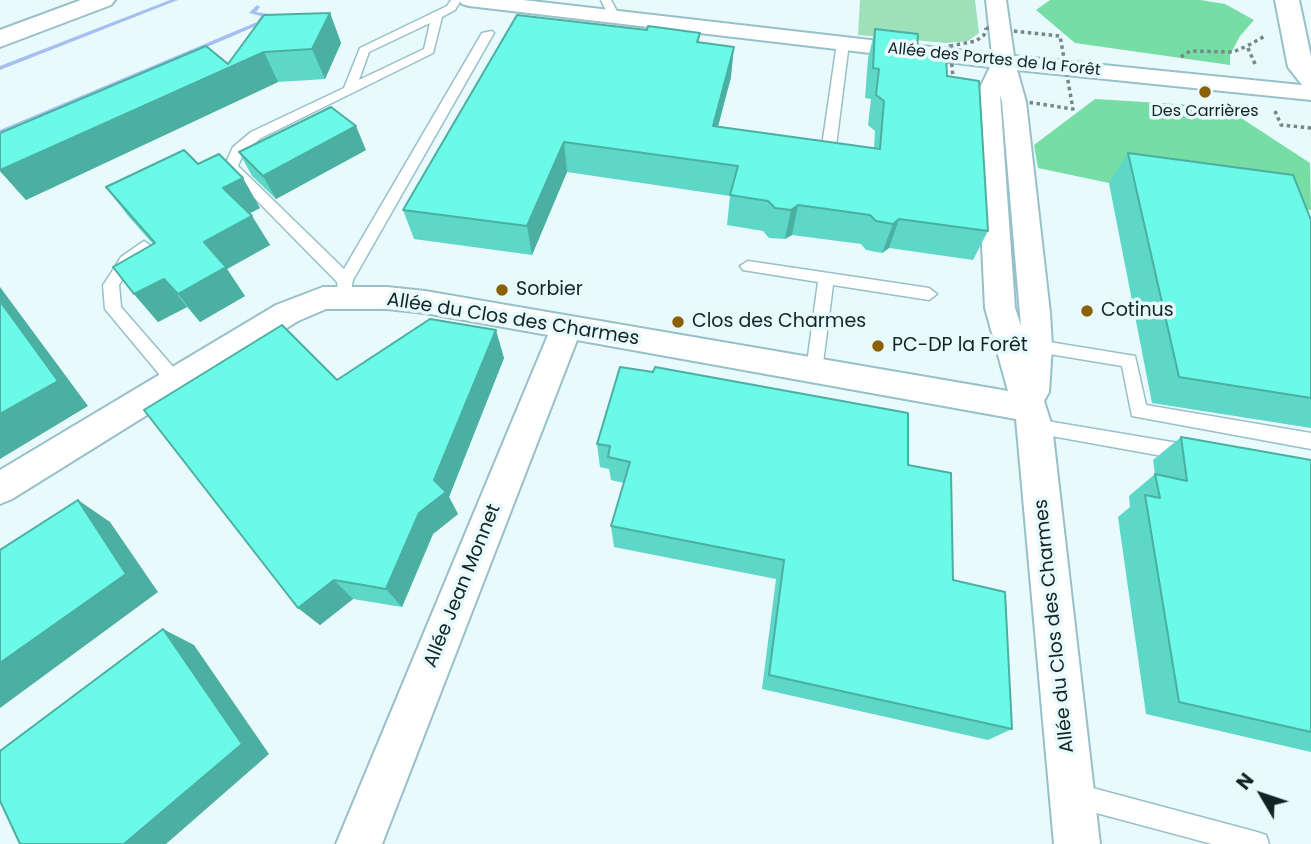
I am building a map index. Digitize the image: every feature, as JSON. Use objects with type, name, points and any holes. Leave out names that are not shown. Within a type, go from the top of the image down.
[{"type":"main road","points":[[0,39],[103,0]]},
{"type":"main road","points":[[1288,0],[1311,27]]},
{"type":"main road","points":[[1288,0],[1296,50],[1301,67],[1311,79]]},
{"type":"street","name":"Allée des Portes de la Forêt","points":[[469,0],[610,8],[843,43],[1311,93]]},
{"type":"street","name":"Allée du Clos des Charmes","points":[[996,0],[1004,62],[1014,102],[1037,346],[1033,417],[1077,844]]},
{"type":"street","name":"Allée du Clos des Charmes","points":[[1004,62],[987,98],[1000,308],[1033,417]]},
{"type":"street","name":"Allée du Clos des Charmes","points":[[0,488],[287,313],[345,289],[814,371],[1033,417]]},
{"type":"street","name":"Allée Jean Monnet","points":[[359,844],[566,329]]},
{"type":"lane","points":[[349,90],[363,50],[451,8],[456,0]]},
{"type":"lane","points":[[437,14],[429,51],[256,135],[238,150],[231,167],[345,289],[488,33]]},
{"type":"lane","points":[[829,146],[843,43]]},
{"type":"lane","points":[[144,246],[126,261],[111,285],[113,309],[175,382]]},
{"type":"lane","points":[[748,266],[929,294]]},
{"type":"lane","points":[[814,371],[827,278]]},
{"type":"lane","points":[[1037,346],[1129,361],[1138,411],[1311,441]]},
{"type":"lane","points":[[1033,417],[1206,456]]},
{"type":"lane","points":[[1073,794],[1256,844]]},
{"type":"green space","points":[[860,0],[975,0],[979,33],[968,41],[946,43],[858,35]]},
{"type":"green space","points":[[1050,0],[1200,0],[1225,4],[1254,20],[1240,36],[1230,55],[1230,65],[1075,43],[1036,10]]},
{"type":"green space","points":[[1095,99],[1192,105],[1241,118],[1310,163],[1311,210],[1109,183],[1038,168],[1034,145]]},
{"type":"building","points":[[330,13],[312,49],[264,52],[0,170],[0,133],[206,46],[228,64],[264,15]]},
{"type":"building","points":[[517,15],[647,30],[648,26],[700,33],[697,42],[734,47],[713,126],[880,149],[884,101],[876,95],[879,69],[873,68],[875,29],[918,34],[917,52],[946,56],[947,76],[979,81],[988,231],[899,219],[893,224],[876,221],[870,215],[798,205],[791,210],[775,208],[768,201],[730,195],[738,166],[564,142],[527,226],[403,210]]},
{"type":"building","points":[[331,107],[356,126],[263,176],[239,152]]},
{"type":"building","points":[[184,150],[198,164],[219,154],[243,178],[223,188],[252,216],[204,242],[226,267],[178,294],[164,279],[134,294],[113,267],[155,243],[106,187]]},
{"type":"building","points":[[1128,153],[1293,175],[1311,220],[1311,398],[1179,377]]},
{"type":"building","points":[[0,301],[58,381],[0,414]]},
{"type":"building","points":[[430,319],[496,330],[434,480],[446,492],[419,513],[386,589],[334,580],[298,608],[144,410],[282,325],[337,380]]},
{"type":"building","points":[[620,367],[653,372],[655,367],[908,413],[908,465],[951,473],[953,580],[1005,592],[1012,729],[769,675],[784,560],[611,526],[630,462],[608,457],[610,446],[597,444]]},
{"type":"building","points":[[1181,437],[1311,460],[1311,732],[1179,702],[1145,495],[1160,498],[1155,474],[1187,481]]},
{"type":"building","points":[[78,500],[126,574],[0,663],[0,550]]},
{"type":"building","points":[[163,629],[242,744],[124,844],[20,844],[0,801],[0,751]]},
{"type":"waterway","points":[[0,68],[175,0]]},
{"type":"waterway","points":[[0,133],[259,23],[265,14],[252,13],[257,7]]},
{"type":"place","name":"Des Carrières","points":[[1205,92]]},
{"type":"place","name":"Sorbier","points":[[502,290]]},
{"type":"place","name":"Cotinus","points":[[1087,311]]},
{"type":"place","name":"Clos des Charmes","points":[[678,322]]},
{"type":"place","name":"PC-DP la Forêt","points":[[878,346]]}]
